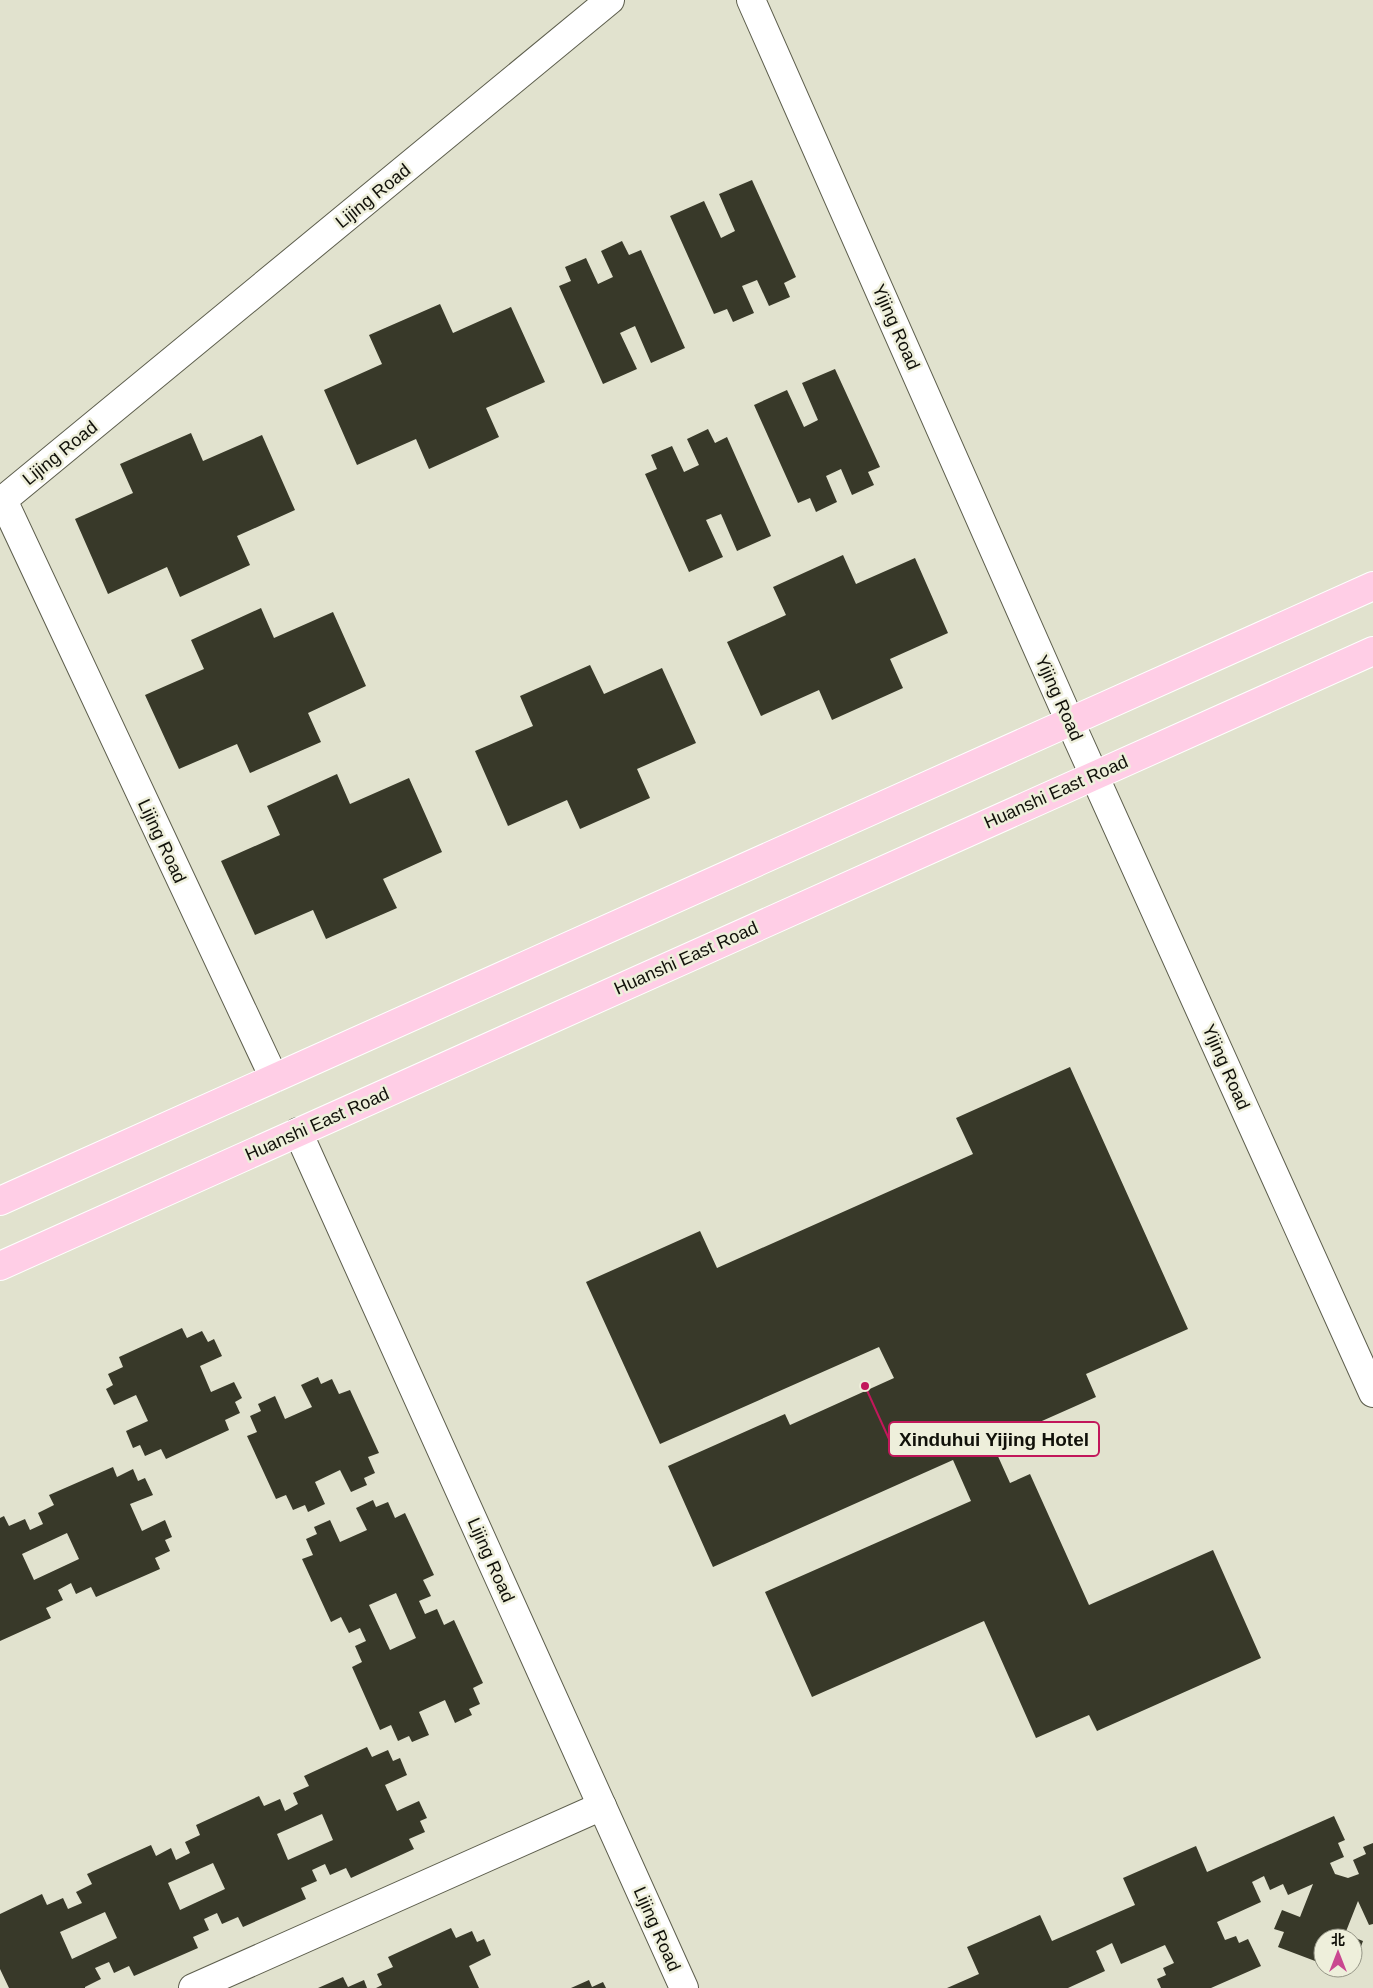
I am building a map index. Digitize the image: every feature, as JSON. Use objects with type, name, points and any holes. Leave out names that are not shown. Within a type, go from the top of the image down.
[{"type":"main road","points":[[0,1201],[1373,586]]},
{"type":"main road","name":"Huanshi East Road","points":[[0,1266],[1373,650]]},
{"type":"street","name":"Lijing Road","points":[[274,1078],[3,500],[610,0]]},
{"type":"street","name":"Yijing Road","points":[[751,0],[1094,776],[1373,1393]]},
{"type":"street","name":"Lijing Road","points":[[298,1132],[684,1988]]},
{"type":"street","points":[[193,1988],[602,1806]]},
{"type":"building","points":[[752,180],[796,277],[784,283],[790,297],[769,306],[757,280],[742,286],[754,313],[733,322],[727,309],[714,314],[670,216],[704,201],[721,238],[735,231],[719,194]]},
{"type":"building","points":[[622,241],[629,255],[641,250],[685,348],[651,363],[635,326],[620,333],[637,369],[603,384],[559,286],[571,281],[565,267],[586,258],[598,284],[613,277],[601,251]]},
{"type":"building","points":[[440,304],[453,333],[511,307],[545,382],[486,408],[499,437],[429,469],[416,439],[357,465],[324,390],[382,364],[369,335]]},
{"type":"building","points":[[835,369],[880,467],[868,472],[874,485],[852,495],[841,469],[826,476],[837,502],[816,512],[810,498],[798,503],[754,405],[787,390],[804,427],[818,420],[802,383]]},
{"type":"building","points":[[708,429],[715,443],[727,437],[771,536],[737,551],[721,514],[706,520],[723,557],[689,572],[645,474],[657,469],[651,455],[672,446],[684,472],[699,465],[687,439]]},
{"type":"building","points":[[191,433],[203,461],[262,435],[295,510],[237,536],[250,565],[180,597],[167,567],[108,594],[75,519],[133,493],[120,464]]},
{"type":"building","points":[[843,555],[856,584],[915,558],[948,633],[890,659],[903,688],[832,720],[819,690],[761,716],[727,642],[786,615],[773,587]]},
{"type":"building","points":[[261,608],[274,638],[333,612],[366,686],[308,713],[321,742],[250,773],[237,744],[179,769],[145,695],[204,669],[191,640]]},
{"type":"building","points":[[590,665],[604,694],[662,668],[696,743],[637,769],[650,798],[580,829],[567,800],[508,826],[475,751],[533,726],[520,696]]},
{"type":"building","points":[[337,774],[350,804],[409,778],[442,852],[383,879],[397,908],[326,939],[313,910],[255,935],[221,861],[280,835],[267,806]]},
{"type":"building","points":[[1070,1067],[1188,1329],[1086,1374],[1096,1397],[992,1443],[1010,1483],[1030,1474],[1089,1605],[1213,1550],[1261,1658],[1097,1731],[1089,1715],[1036,1738],[984,1621],[812,1697],[765,1592],[971,1501],[953,1460],[713,1567],[668,1466],[785,1414],[790,1425],[894,1378],[879,1347],[660,1444],[586,1282],[700,1231],[717,1268],[973,1154],[956,1118]]},
{"type":"building","points":[[182,1328],[187,1338],[202,1331],[208,1342],[214,1339],[222,1356],[200,1366],[211,1392],[234,1382],[242,1398],[235,1402],[240,1413],[225,1420],[229,1430],[166,1459],[161,1449],[145,1456],[140,1445],[133,1448],[126,1431],[148,1421],[136,1395],[114,1405],[106,1389],[113,1385],[108,1374],[123,1367],[119,1357]]},
{"type":"building","points":[[318,1377],[321,1384],[332,1379],[339,1394],[350,1390],[379,1453],[368,1457],[375,1473],[364,1478],[367,1485],[351,1492],[340,1470],[315,1482],[325,1504],[308,1512],[305,1505],[293,1510],[286,1495],[276,1499],[247,1436],[257,1432],[250,1416],[261,1411],[258,1404],[275,1396],[285,1419],[312,1407],[301,1385]]},
{"type":"building","points":[[113,1467],[117,1477],[133,1469],[138,1481],[145,1478],[153,1495],[130,1504],[142,1531],[165,1520],[172,1537],[165,1540],[170,1551],[155,1558],[160,1569],[96,1597],[91,1587],[76,1594],[71,1583],[58,1590],[63,1600],[46,1608],[51,1618],[0,1641],[0,1518],[4,1516],[9,1526],[25,1519],[30,1530],[43,1524],[38,1513],[54,1505],[49,1495]],"holes":[[[67,1533],[79,1559],[34,1580],[22,1554]]]},
{"type":"building","points":[[373,1500],[376,1507],[388,1502],[395,1518],[405,1513],[434,1575],[423,1580],[431,1596],[419,1601],[425,1614],[437,1609],[444,1625],[454,1620],[483,1683],[473,1688],[480,1704],[469,1709],[472,1715],[455,1723],[445,1700],[419,1712],[429,1735],[412,1742],[409,1736],[398,1741],[391,1725],[380,1730],[352,1667],[362,1662],[355,1646],[366,1641],[360,1628],[349,1633],[341,1617],[331,1622],[302,1559],[313,1555],[306,1539],[317,1534],[314,1527],[330,1520],[340,1542],[367,1530],[356,1508]],"holes":[[[396,1593],[416,1638],[390,1650],[369,1605]]]},
{"type":"building","points":[[367,1747],[372,1757],[388,1750],[393,1761],[400,1758],[407,1775],[385,1785],[397,1811],[419,1801],[427,1818],[420,1821],[425,1832],[409,1839],[414,1849],[351,1878],[346,1868],[330,1875],[325,1864],[312,1870],[317,1881],[301,1888],[306,1899],[243,1927],[238,1917],[222,1924],[217,1913],[204,1919],[209,1930],[193,1937],[198,1948],[134,1976],[129,1966],[114,1973],[109,1962],[95,1968],[101,1979],[85,1988],[9,1988],[0,1969],[0,1914],[42,1894],[47,1905],[63,1898],[68,1909],[82,1903],[76,1892],[92,1884],[87,1874],[151,1845],[156,1856],[171,1848],[176,1860],[190,1853],[185,1842],[200,1835],[196,1825],[259,1796],[264,1806],[280,1799],[285,1811],[298,1804],[293,1793],[309,1786],[304,1776]],"holes":[[[322,1814],[333,1840],[288,1860],[277,1834]],[[213,1863],[225,1889],[180,1910],[168,1883]],[[105,1912],[117,1938],[72,1959],[60,1932]]]},
{"type":"building","points":[[1334,1816],[1345,1840],[1338,1843],[1344,1857],[1330,1863],[1335,1874],[1348,1878],[1359,1874],[1353,1860],[1366,1854],[1363,1847],[1373,1843],[1373,1924],[1369,1925],[1358,1901],[1347,1928],[1313,1928],[1313,1960],[1278,1947],[1284,1932],[1274,1929],[1282,1910],[1300,1917],[1313,1884],[1288,1895],[1283,1884],[1270,1890],[1264,1876],[1252,1882],[1261,1902],[1217,1922],[1225,1940],[1236,1936],[1239,1943],[1248,1939],[1261,1966],[1211,1988],[1161,1988],[1157,1979],[1166,1975],[1163,1968],[1174,1963],[1165,1945],[1121,1964],[1112,1943],[1096,1951],[1105,1971],[1068,1988],[947,1988],[979,1974],[967,1947],[1040,1915],[1052,1941],[1135,1905],[1123,1878],[1196,1846],[1207,1872]]},
{"type":"building","points":[[451,1928],[456,1938],[472,1931],[477,1942],[484,1939],[491,1955],[469,1966],[479,1988],[376,1988],[382,1985],[377,1974],[393,1967],[388,1957]]},
{"type":"building","points":[[343,1977],[348,1987],[364,1980],[367,1988],[318,1988]]},
{"type":"building","points":[[589,1980],[592,1987],[603,1982],[606,1988],[571,1988]]},
{"type":"place","name":"Xinduhui Yijing Hotel","points":[[865,1386]]}]
